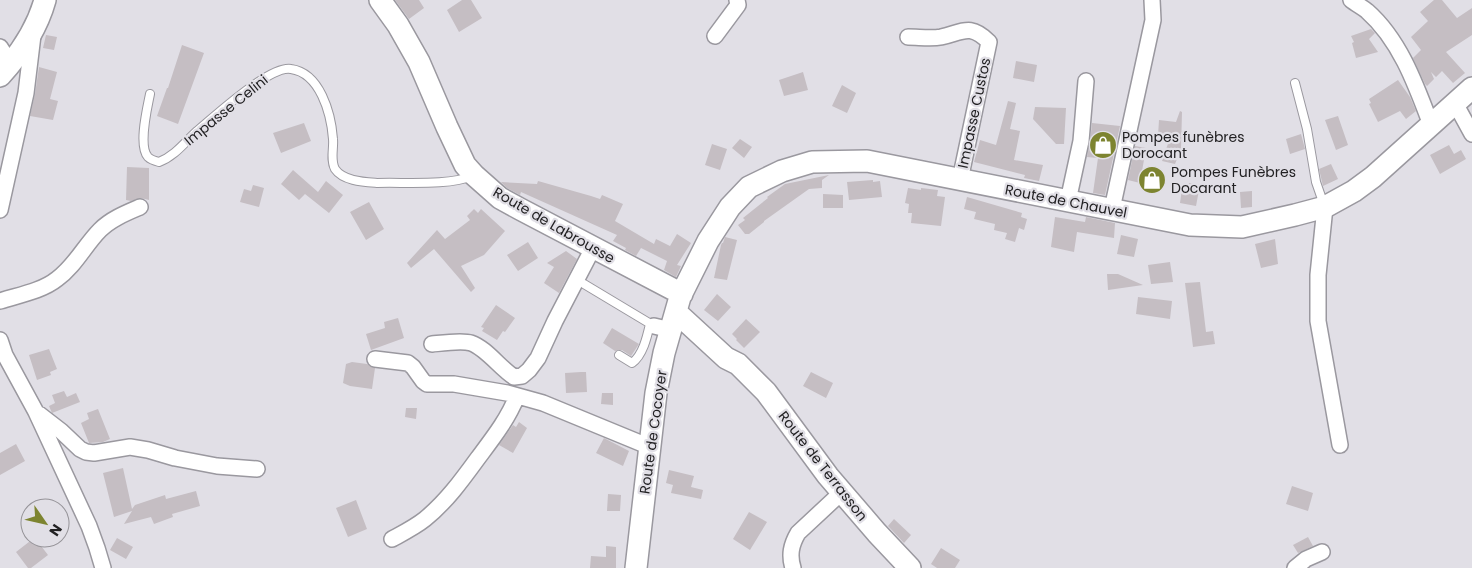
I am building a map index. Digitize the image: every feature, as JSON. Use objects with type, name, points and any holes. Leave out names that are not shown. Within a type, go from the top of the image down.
[{"type":"main road","points":[[4,62],[33,30],[45,0]]},
{"type":"main road","name":"Route de Labrousse","points":[[380,0],[419,62],[450,135],[465,165],[474,175],[500,198],[594,248],[669,317]]},
{"type":"main road","name":"Route de Chauvel","points":[[669,317],[708,241],[730,207],[749,187],[782,171],[812,162],[868,161],[1190,225],[1242,227],[1325,207],[1354,191],[1373,177],[1472,88]]},
{"type":"main road","name":"Route de Terrasson","points":[[669,317],[688,331],[699,333],[726,358],[738,364],[766,392],[828,476],[910,568]]},
{"type":"main road","name":"Route de Terrasson","points":[[669,317],[733,350],[738,364]]},
{"type":"main road","name":"Route de Cocoyer","points":[[636,568],[656,393],[669,317]]},
{"type":"street","points":[[714,36],[738,5],[737,0]]},
{"type":"street","points":[[1112,210],[1153,20],[1152,0]]},
{"type":"street","points":[[1351,0],[1380,24],[1395,45],[1415,85],[1431,125]]},
{"type":"street","points":[[0,210],[26,93],[33,30]]},
{"type":"street","name":"Impasse Custos","points":[[908,37],[940,37],[963,30],[970,30],[989,42],[960,180]]},
{"type":"street","points":[[1068,201],[1081,140],[1086,81]]},
{"type":"street","points":[[1455,103],[1472,134]]},
{"type":"street","points":[[0,301],[49,285],[59,278],[77,259],[100,230],[118,217],[140,207]]},
{"type":"street","points":[[1325,207],[1318,276],[1318,321],[1340,445]]},
{"type":"street","points":[[432,344],[472,343],[490,355],[514,378],[522,376],[538,358],[555,321],[594,248]]},
{"type":"street","points":[[0,340],[4,355],[36,412],[89,526],[98,548],[103,568]]},
{"type":"street","points":[[375,359],[408,363],[427,384],[454,384],[543,403],[650,447]]},
{"type":"street","points":[[392,539],[423,520],[444,502],[460,484],[494,438],[510,412],[517,396]]},
{"type":"street","points":[[36,412],[86,452],[130,447],[217,466],[257,469]]},
{"type":"street","points":[[793,568],[790,552],[798,533],[842,492]]},
{"type":"street","points":[[1296,568],[1306,559],[1322,552]]},
{"type":"lane","name":"Impasse Celini","points":[[150,94],[144,133],[144,150],[148,157],[159,162],[168,158],[211,119],[260,80],[283,68],[289,68],[307,75],[320,90],[329,117],[333,138],[333,162],[335,168],[346,177],[366,182],[450,182],[463,180],[474,175]]},
{"type":"lane","points":[[1295,83],[1307,129],[1316,182],[1325,207]]},
{"type":"lane","points":[[584,284],[669,317],[644,347],[635,362],[632,363],[619,355]]},
{"type":"building","points":[[395,0],[419,0],[424,8],[409,19]]},
{"type":"building","points":[[462,0],[471,0],[482,18],[459,32],[447,10]]},
{"type":"building","points":[[1434,0],[1442,0],[1457,18],[1472,8],[1472,35],[1446,52],[1465,73],[1453,83],[1442,71],[1436,77],[1431,72],[1434,79],[1427,86],[1413,58],[1421,50],[1411,37],[1428,21],[1420,12]]},
{"type":"building","points":[[1371,29],[1375,33],[1369,39],[1378,52],[1356,58],[1352,43],[1354,42],[1351,36]]},
{"type":"building","points":[[46,35],[57,37],[54,50],[43,48]]},
{"type":"building","points":[[182,45],[204,53],[178,124],[157,116]]},
{"type":"building","points":[[1016,61],[1037,65],[1034,82],[1013,78]]},
{"type":"building","points":[[39,67],[57,72],[50,99],[58,101],[53,120],[30,116]]},
{"type":"building","points":[[803,72],[808,90],[784,96],[779,80]]},
{"type":"building","points":[[1398,80],[1410,97],[1416,111],[1406,119],[1400,111],[1378,122],[1369,104],[1371,103],[1369,99]]},
{"type":"building","points":[[842,85],[856,93],[847,113],[832,106]]},
{"type":"building","points":[[1008,101],[1016,103],[1010,129],[1020,131],[1014,160],[1043,165],[1039,181],[1024,178],[1025,175],[974,162],[980,140],[996,145]]},
{"type":"building","points":[[1035,107],[1066,108],[1064,144],[1056,144],[1033,119]]},
{"type":"building","points":[[1180,111],[1182,112],[1181,149],[1175,164],[1162,161],[1170,138],[1158,136],[1159,120],[1176,122]]},
{"type":"building","points":[[1338,116],[1348,145],[1336,150],[1325,120]]},
{"type":"building","points":[[304,123],[311,141],[281,153],[273,133]]},
{"type":"building","points":[[1092,123],[1120,126],[1105,195],[1093,193],[1098,158],[1087,157]]},
{"type":"building","points":[[1301,134],[1305,149],[1290,154],[1286,139]]},
{"type":"building","points":[[740,139],[752,147],[744,158],[732,148]]},
{"type":"building","points":[[712,144],[727,149],[720,170],[705,165]]},
{"type":"building","points":[[1449,145],[1454,154],[1461,150],[1466,159],[1440,174],[1430,155]]},
{"type":"building","points":[[1135,146],[1146,148],[1140,183],[1128,180]]},
{"type":"building","points":[[1331,164],[1338,179],[1323,186],[1319,169]]},
{"type":"building","points":[[127,167],[149,168],[149,200],[141,198],[131,201],[126,200]]},
{"type":"building","points":[[293,170],[318,192],[326,181],[343,195],[329,213],[305,194],[299,200],[281,184]]},
{"type":"building","points":[[829,175],[822,180],[822,188],[809,189],[749,234],[745,234],[738,225],[745,220],[743,218],[767,197],[785,184]]},
{"type":"building","points":[[873,180],[873,182],[880,181],[882,197],[849,200],[847,182]]},
{"type":"building","points":[[538,181],[600,199],[602,195],[623,204],[615,221],[654,244],[656,239],[670,246],[677,234],[691,243],[677,265],[681,266],[676,277],[664,270],[667,261],[641,248],[636,256],[613,241],[617,235],[521,192],[520,195],[507,188],[501,182],[537,184]]},
{"type":"building","points":[[1189,183],[1200,185],[1196,206],[1180,203],[1182,189],[1188,190]]},
{"type":"building","points":[[253,185],[264,188],[259,207],[240,202],[244,189],[251,191]]},
{"type":"building","points":[[908,188],[938,190],[937,196],[945,197],[941,226],[911,223],[912,213],[908,213],[909,204],[905,203]]},
{"type":"building","points":[[1252,191],[1252,207],[1241,208],[1240,192]]},
{"type":"building","points":[[823,194],[843,195],[843,208],[823,208]]},
{"type":"building","points":[[967,197],[1022,213],[1021,217],[1027,219],[1024,230],[1019,228],[1015,242],[1005,239],[1007,233],[994,230],[995,224],[974,219],[976,212],[964,209]]},
{"type":"building","points":[[369,202],[384,229],[366,240],[350,212]]},
{"type":"building","points":[[474,209],[478,213],[481,209],[505,231],[484,255],[461,266],[475,288],[471,292],[434,249],[411,268],[407,263],[437,230],[445,239],[470,220],[467,216]]},
{"type":"building","points":[[1055,217],[1085,222],[1086,217],[1115,223],[1114,238],[1077,232],[1074,252],[1051,247]]},
{"type":"building","points":[[1121,235],[1138,239],[1134,257],[1117,254]]},
{"type":"building","points":[[725,237],[737,240],[727,280],[714,278],[721,245]]},
{"type":"building","points":[[1275,239],[1278,264],[1261,268],[1255,244]]},
{"type":"building","points":[[528,242],[538,258],[518,271],[507,255]]},
{"type":"building","points":[[566,251],[577,259],[559,293],[544,283],[554,267],[547,263]]},
{"type":"building","points":[[1170,262],[1173,282],[1151,284],[1148,265]]},
{"type":"building","points":[[1107,274],[1118,274],[1143,285],[1108,290]]},
{"type":"building","points":[[1200,282],[1206,332],[1213,331],[1215,344],[1193,347],[1185,283]]},
{"type":"building","points":[[717,294],[731,307],[718,321],[704,310]]},
{"type":"building","points":[[1138,297],[1172,301],[1170,319],[1136,314]]},
{"type":"building","points":[[496,305],[515,318],[497,340],[482,331],[484,328],[481,327]]},
{"type":"building","points":[[398,318],[404,338],[371,350],[366,334],[385,328],[384,322]]},
{"type":"building","points":[[746,319],[760,332],[744,348],[732,334]]},
{"type":"building","points":[[612,328],[639,344],[631,356],[622,350],[615,351],[603,343]]},
{"type":"building","points":[[49,349],[57,369],[50,372],[51,375],[37,380],[29,355]]},
{"type":"building","points":[[352,362],[367,364],[375,368],[372,389],[350,386],[343,383],[346,364]]},
{"type":"building","points":[[586,372],[587,392],[566,393],[565,373]]},
{"type":"building","points":[[811,372],[833,383],[826,398],[803,386]]},
{"type":"building","points":[[64,391],[67,397],[76,393],[80,402],[52,413],[49,406],[55,403],[52,395]]},
{"type":"building","points":[[602,393],[613,393],[613,405],[601,404]]},
{"type":"building","points":[[406,408],[417,408],[416,419],[405,417]]},
{"type":"building","points":[[98,409],[110,439],[103,442],[89,443],[81,423],[89,419],[87,413]]},
{"type":"building","points":[[519,422],[527,428],[513,453],[499,445],[513,425],[516,427]]},
{"type":"building","points":[[604,438],[629,451],[623,466],[596,453]]},
{"type":"building","points":[[16,444],[25,461],[0,475],[0,453]]},
{"type":"building","points":[[123,468],[132,509],[135,505],[165,495],[166,499],[196,491],[200,506],[172,514],[173,517],[154,524],[151,517],[124,524],[132,511],[114,517],[103,473]]},
{"type":"building","points":[[669,470],[694,476],[691,487],[703,490],[701,499],[671,493],[673,485],[666,483]]},
{"type":"building","points":[[1292,486],[1313,493],[1308,511],[1286,504]]},
{"type":"building","points":[[608,494],[621,495],[620,511],[607,511]]},
{"type":"building","points":[[356,500],[367,529],[348,537],[336,508]]},
{"type":"building","points":[[749,512],[767,522],[750,550],[733,539]]},
{"type":"building","points":[[894,519],[911,535],[904,543],[888,526]]},
{"type":"building","points":[[1308,537],[1313,546],[1298,553],[1293,545]]},
{"type":"building","points":[[117,538],[133,547],[126,559],[110,550]]},
{"type":"building","points":[[606,546],[616,547],[616,568],[590,568],[591,556],[606,557]]},
{"type":"building","points":[[21,548],[43,548],[48,555],[31,568],[28,568],[16,552]]},
{"type":"building","points":[[941,548],[960,560],[955,568],[937,568],[931,564]]},
{"type":"place","name":"Pompes funèbres Dorocant","points":[[1103,145]]},
{"type":"place","name":"Pompes Funèbres Docarant","points":[[1152,180]]}]
